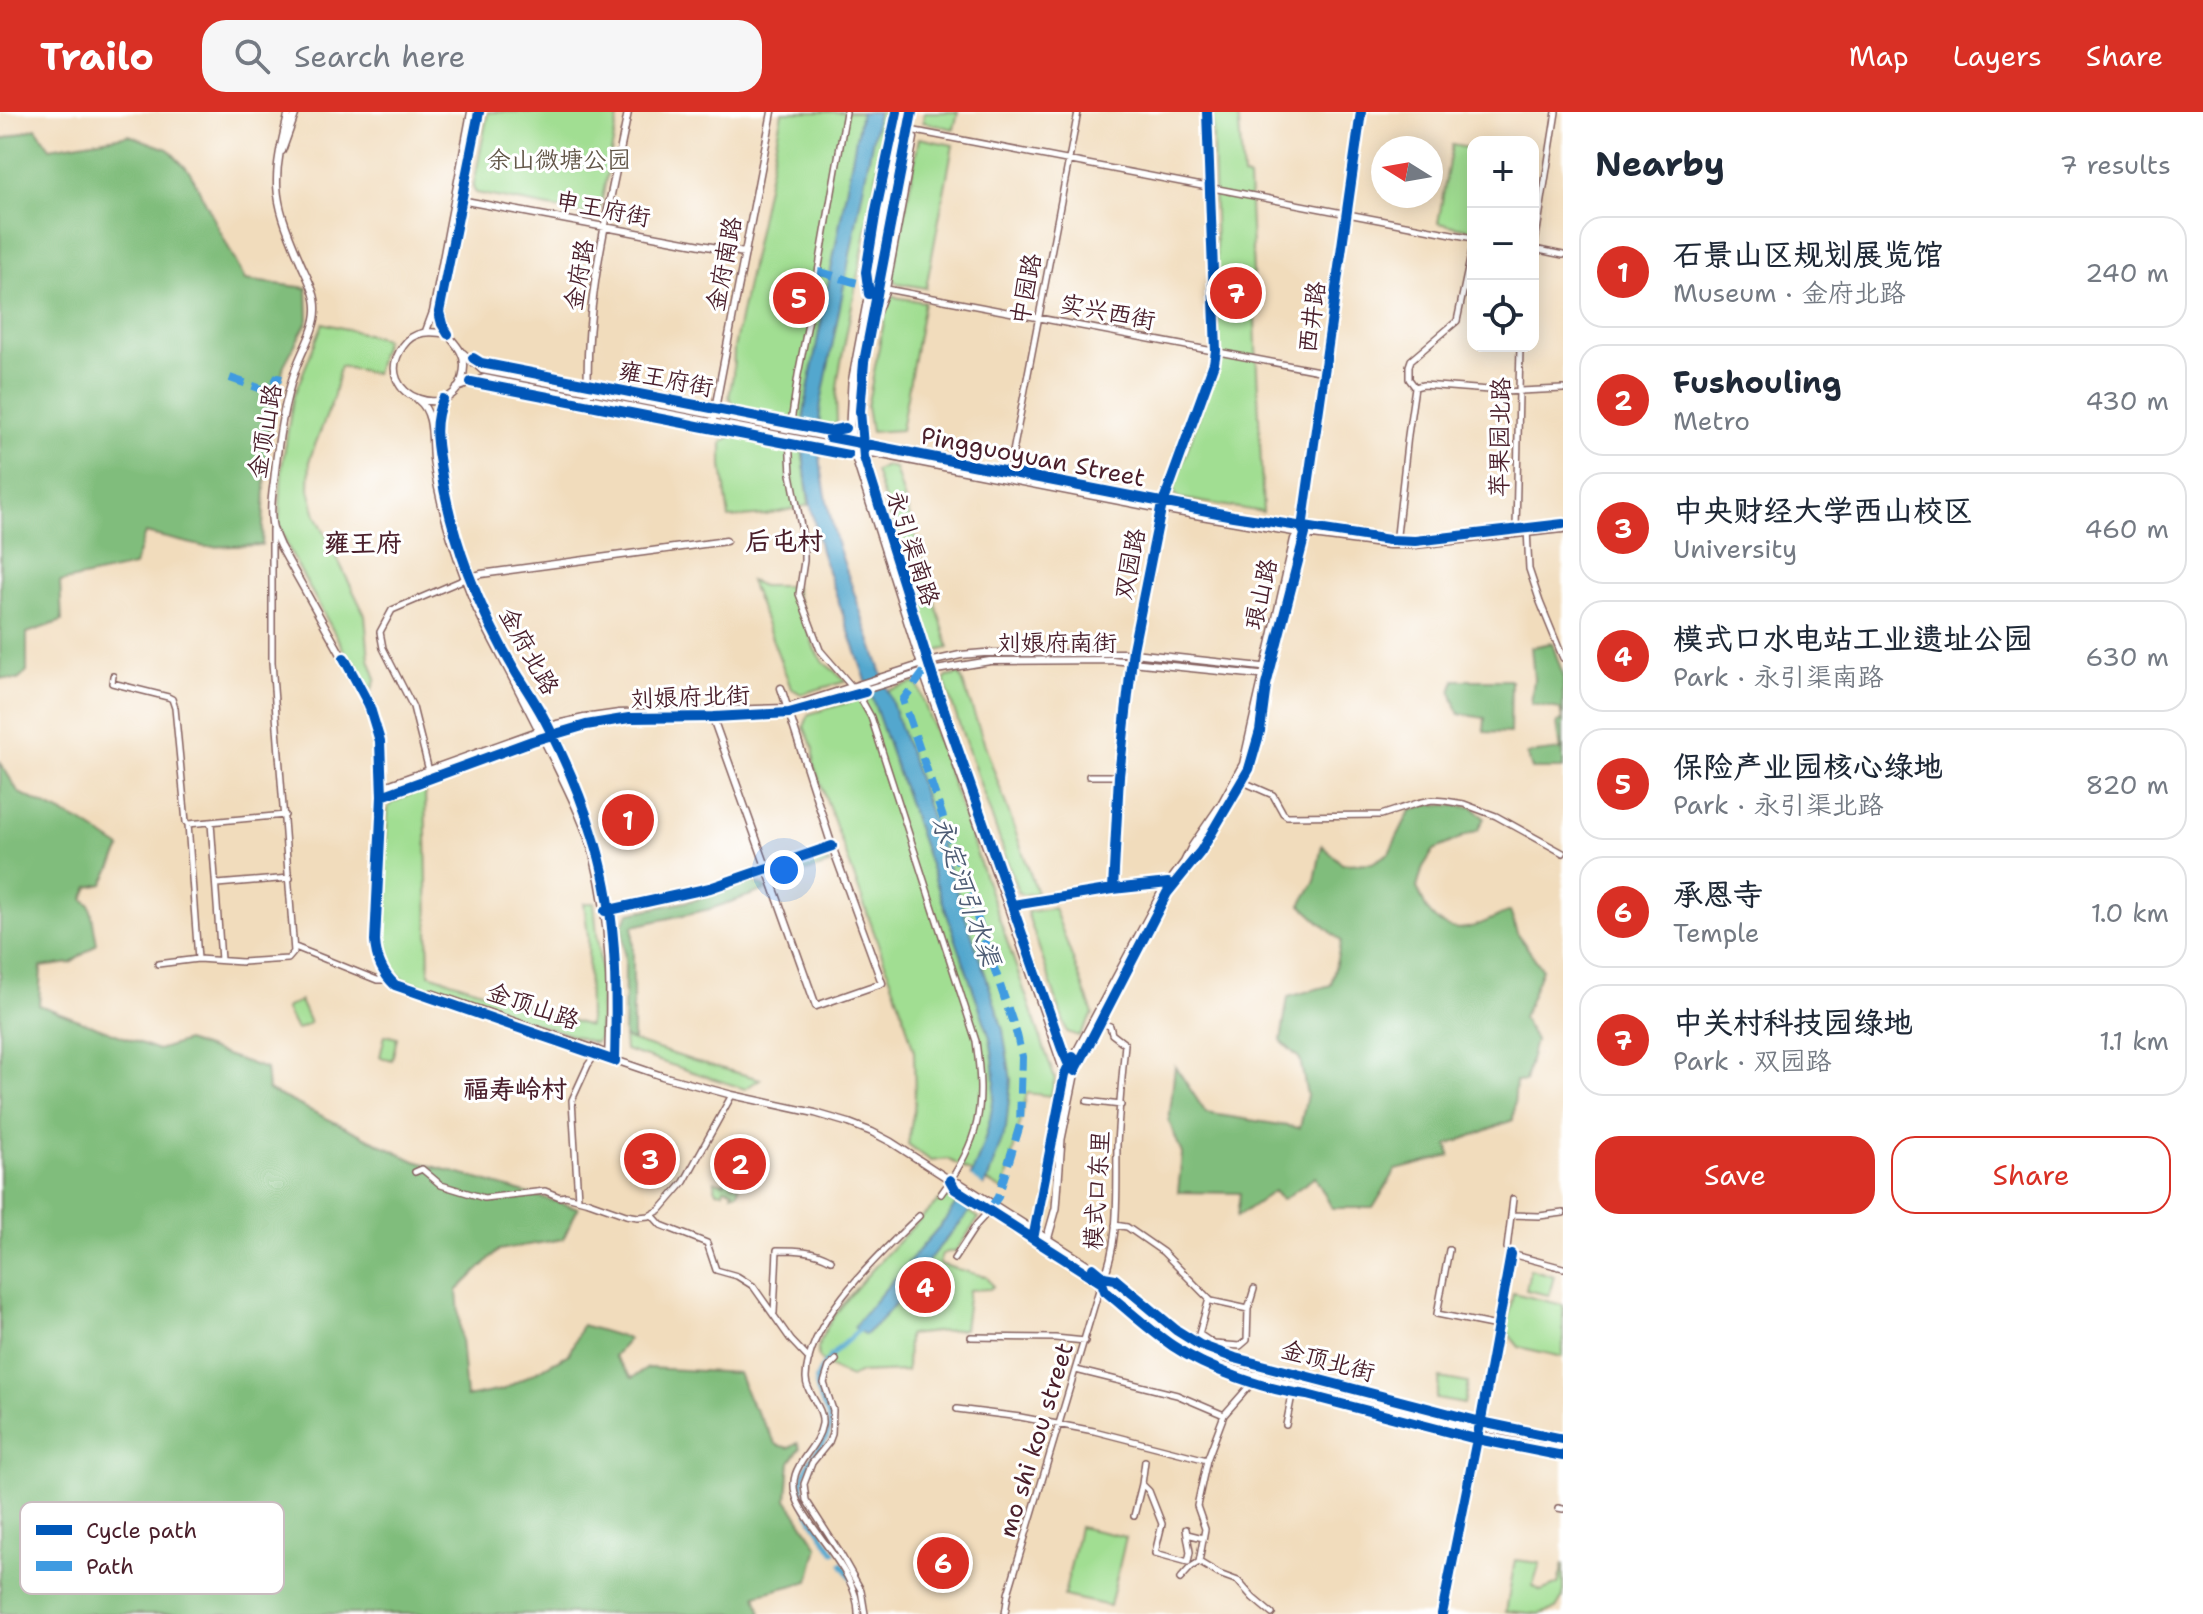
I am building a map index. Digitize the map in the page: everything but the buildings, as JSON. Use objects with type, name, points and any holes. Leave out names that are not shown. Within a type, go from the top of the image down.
[{"type":"main road","name":"金顶山路","points":[[289,112],[278,157],[276,184],[279,208],[310,285],[316,311],[283,411],[276,455],[272,524],[280,546],[369,705],[380,741],[382,796],[375,941],[378,958],[395,985],[611,1058]]},
{"type":"main road","name":"金顶山路","points":[[278,157],[285,146],[296,112]]},
{"type":"main road","points":[[448,334],[426,331],[406,342],[398,355],[399,385],[418,400],[431,402],[448,398],[457,388],[465,366],[463,353],[442,324],[439,312],[471,112]]},
{"type":"main road","points":[[426,331],[479,112]]},
{"type":"main road","name":"金府路","points":[[588,395],[591,302],[628,112]]},
{"type":"main road","name":"金府南路","points":[[713,419],[772,112]]},
{"type":"main road","name":"永引渠南路","points":[[903,112],[852,383],[853,446],[1065,1074],[1034,1236]]},
{"type":"main road","name":"永引渠南路","points":[[912,112],[861,387],[862,447],[927,668],[1072,1068]]},
{"type":"main road","name":"双园路","points":[[1113,889],[1119,776],[1133,653],[1162,506],[1216,351],[1207,112]]},
{"type":"main road","name":"西井路","points":[[1301,532],[1361,112]]},
{"type":"main road","points":[[870,328],[886,289],[914,138],[909,130]]},
{"type":"main road","name":"申王府街","points":[[458,200],[744,253]]},
{"type":"main road","name":"雍王府街","points":[[463,353],[482,370],[588,395]]},
{"type":"main road","name":"雍王府街","points":[[457,388],[484,378],[830,441]]},
{"type":"main road","name":"金府北路","points":[[443,399],[436,415],[442,480],[477,610],[572,798],[594,857],[608,911]]},
{"type":"main road","name":"金府北路","points":[[418,400],[428,411],[441,503],[468,578],[548,726],[592,831],[606,883],[611,1058]]},
{"type":"main road","name":"Pingguoyuan Street","points":[[830,441],[1301,532],[1433,544],[1563,527]]},
{"type":"main road","name":"Pingguoyuan Street","points":[[882,451],[1009,473],[1162,506]]},
{"type":"main road","name":"Pingguoyuan Street","points":[[1396,543],[1527,530]]},
{"type":"main road","name":"琅山路","points":[[1072,1068],[1167,893],[1201,851],[1239,780],[1267,671],[1294,539],[1301,532]]},
{"type":"main road","points":[[468,578],[726,541]]},
{"type":"main road","name":"刘娘府南街","points":[[927,668],[960,655],[984,653],[1133,653],[1267,671]]},
{"type":"main road","name":"刘娘府南街","points":[[927,668],[990,661],[1132,661],[1267,671]]},
{"type":"main road","name":"刘娘府北街","points":[[382,787],[431,775],[551,734],[616,720],[714,717],[788,710],[927,668]]},
{"type":"main road","points":[[714,717],[816,1006],[882,983],[832,846],[781,688]]},
{"type":"main road","name":"刘娘府北街","points":[[382,796],[548,726],[607,714],[788,710]]},
{"type":"main road","name":"琅山路","points":[[1072,1068],[1168,883],[1239,780]]},
{"type":"main road","points":[[608,911],[689,894],[832,846]]},
{"type":"main road","points":[[1013,905],[1168,883]]},
{"type":"main road","name":"金顶山路","points":[[390,980],[662,1076],[828,1116],[872,1132],[950,1180]]},
{"type":"main road","points":[[1065,1074],[1072,1068]]},
{"type":"main road","points":[[1047,1244],[1058,1192],[1061,1139],[1072,1068]]},
{"type":"main road","name":"金顶北街","points":[[950,1180],[1103,1280],[1177,1343],[1196,1354],[1222,1365],[1479,1431]]},
{"type":"main road","name":"金顶北街","points":[[1256,1372],[1294,1385],[1479,1431]]},
{"type":"main road","points":[[1442,1614],[1479,1431],[1563,1447]]},
{"type":"street","points":[[846,112],[794,395],[791,474],[804,542],[799,594],[820,650],[860,690],[871,717],[976,1041],[980,1075],[979,1114],[973,1141],[941,1194]]},
{"type":"street","name":"中园路","points":[[1009,473],[1078,112]]},
{"type":"street","points":[[1539,215],[1556,112]]},
{"type":"street","points":[[909,130],[1467,237]]},
{"type":"street","points":[[1539,252],[1563,255]]},
{"type":"street","points":[[1396,543],[1415,387],[1409,379],[1409,366],[1411,360],[1457,321],[1467,274]]},
{"type":"street","name":"实兴西街","points":[[886,289],[1324,372]]},
{"type":"street","name":"苹果园北路","points":[[1516,529],[1520,352]]},
{"type":"street","points":[[1415,387],[1489,390]]},
{"type":"street","points":[[1502,392],[1563,389]]},
{"type":"street","points":[[158,964],[198,959],[242,962],[288,959],[295,947],[272,662],[272,524]]},
{"type":"street","points":[[1527,530],[1529,569],[1563,658]]},
{"type":"street","points":[[431,775],[413,707],[383,648],[380,632],[392,610],[468,578]]},
{"type":"street","points":[[113,676],[112,683],[172,699],[175,708],[194,884],[198,959]]},
{"type":"street","points":[[1089,776],[1119,776]]},
{"type":"street","points":[[1239,780],[1273,795],[1287,816],[1381,815],[1432,800],[1464,804],[1496,816],[1563,853]]},
{"type":"street","points":[[188,824],[285,815]]},
{"type":"street","points":[[211,823],[221,960]]},
{"type":"street","points":[[217,884],[290,878]]},
{"type":"street","points":[[295,947],[377,980],[390,980]]},
{"type":"street","name":"模式口东里","points":[[1099,1023],[1110,1026],[1112,1034],[1125,1044],[1115,1225],[1110,1263],[1103,1280]]},
{"type":"street","points":[[578,1199],[572,1100],[596,1054]]},
{"type":"street","points":[[415,1172],[422,1169],[441,1185],[484,1198],[545,1191],[626,1215],[638,1217],[652,1214],[660,1210],[684,1182],[732,1095]]},
{"type":"street","points":[[1087,1101],[1121,1105]]},
{"type":"street","points":[[1513,1199],[1507,1248],[1511,1254],[1563,1268]]},
{"type":"street","points":[[954,1259],[986,1206]]},
{"type":"street","points":[[1511,1215],[1563,1213]]},
{"type":"street","points":[[652,1214],[661,1225],[707,1243],[716,1270],[749,1282],[791,1340],[810,1359]]},
{"type":"street","points":[[858,1614],[856,1596],[846,1575],[797,1500],[794,1479],[798,1464],[815,1441],[822,1424],[821,1412],[806,1382],[814,1345],[833,1309],[877,1257],[919,1216]]},
{"type":"street","points":[[1115,1225],[1127,1227],[1163,1252],[1209,1299],[1248,1309]]},
{"type":"street","points":[[774,1314],[777,1250],[813,1252],[831,1260]]},
{"type":"street","points":[[1449,1250],[1437,1314],[1497,1326]]},
{"type":"street","points":[[1479,1431],[1511,1254]]},
{"type":"street","name":"mo shi kou street","points":[[1005,1614],[1008,1594],[1103,1280]]},
{"type":"street","points":[[1209,1299],[1199,1334],[1214,1344],[1240,1346],[1247,1340],[1248,1309],[1254,1289]]},
{"type":"street","points":[[971,1337],[1085,1341]]},
{"type":"street","points":[[836,1360],[829,1367],[824,1383],[833,1410],[832,1434],[812,1463],[804,1484],[806,1500],[861,1590],[865,1614]]},
{"type":"street","points":[[1076,1370],[1177,1395],[1224,1415]]},
{"type":"street","points":[[1180,1579],[1199,1562],[1205,1529],[1197,1506],[1207,1460],[1224,1415],[1253,1382],[1256,1372]]},
{"type":"street","points":[[1286,1425],[1294,1385]]},
{"type":"street","points":[[957,1409],[1060,1424],[1207,1460]]},
{"type":"street","points":[[1134,1516],[1145,1461]]},
{"type":"street","points":[[1142,1484],[1149,1491],[1162,1524],[1155,1553],[1188,1562],[1190,1552],[1186,1532],[1203,1538]]},
{"type":"street","points":[[1199,1562],[1238,1581],[1272,1614]]},
{"type":"green space","name":"余山微塘公园","points":[[488,112],[619,112],[600,210],[591,215],[476,193],[473,188]]},
{"type":"green space","points":[[782,112],[889,112],[839,373],[837,422],[832,427],[737,409],[729,397],[734,348]]},
{"type":"green space","points":[[924,112],[958,112],[954,129],[923,122]]},
{"type":"green space","points":[[1212,112],[1238,112],[1243,176],[1249,179],[1263,512],[1178,498],[1173,491],[1219,358]]},
{"type":"green space","points":[[36,128],[50,148],[129,135],[168,149],[190,172],[245,280],[307,288],[308,320],[284,365],[268,434],[262,545],[205,547],[145,533],[134,566],[60,582],[62,621],[27,633],[27,672],[18,680],[0,678],[0,140]]},
{"type":"green space","points":[[919,138],[953,145],[926,288],[897,283],[892,279]]},
{"type":"green space","points":[[1452,145],[1467,148],[1467,229],[1438,223]]},
{"type":"green space","points":[[889,296],[924,302],[901,430],[871,432],[867,407]]},
{"type":"green space","points":[[323,323],[385,339],[375,374],[340,366],[333,399],[310,458],[309,489],[316,515],[365,615],[369,659],[376,679],[369,696],[297,565],[279,523],[282,466],[293,398]]},
{"type":"green space","points":[[732,436],[802,448],[809,505],[766,515],[729,518],[722,442]]},
{"type":"green space","points":[[886,466],[895,468],[949,648],[932,649],[875,471]]},
{"type":"green space","points":[[750,581],[762,586],[796,586],[796,595],[815,650],[823,662],[847,681],[801,694],[791,688]]},
{"type":"green space","points":[[1552,643],[1563,675],[1563,769],[1532,769],[1527,754],[1561,750],[1557,723],[1562,719],[1560,709],[1531,704],[1534,679],[1531,647]]},
{"type":"green space","points":[[960,674],[1037,893],[1023,895],[1018,892],[944,681],[947,677]]},
{"type":"green space","points":[[1455,680],[1511,680],[1510,733],[1484,732],[1485,718],[1459,714],[1451,692]]},
{"type":"green space","points":[[913,683],[918,685],[1055,1079],[1051,1096],[1027,1093],[1004,1191],[948,1159],[931,1161],[908,1144],[915,1102],[914,1052],[903,1013],[814,765],[814,749],[804,727],[809,714]]},
{"type":"green space","points":[[0,762],[19,793],[83,823],[121,848],[103,884],[89,887],[83,899],[90,905],[97,944],[71,963],[41,967],[39,1005],[158,1050],[186,1041],[266,1069],[268,1090],[415,1161],[578,1208],[563,1239],[499,1250],[457,1291],[466,1397],[502,1390],[569,1354],[582,1325],[629,1339],[614,1356],[632,1378],[648,1368],[738,1373],[748,1398],[777,1445],[789,1448],[798,1443],[800,1448],[790,1462],[787,1499],[818,1547],[809,1581],[756,1595],[761,1614],[0,1614]]},
{"type":"green space","points":[[425,788],[429,974],[589,1026],[588,936],[584,903],[594,903],[602,985],[599,1038],[595,1043],[404,980],[389,965],[382,929],[387,897],[384,883],[388,808],[391,803]]},
{"type":"green space","points":[[1431,804],[1473,807],[1484,818],[1478,830],[1434,850],[1423,867],[1417,888],[1428,911],[1437,921],[1457,929],[1477,925],[1510,911],[1517,933],[1542,969],[1523,1018],[1535,1040],[1525,1082],[1516,1081],[1513,1120],[1448,1145],[1450,1156],[1396,1170],[1373,1208],[1332,1208],[1315,1177],[1282,1200],[1274,1191],[1237,1217],[1240,1193],[1178,1192],[1182,1154],[1169,1121],[1175,1066],[1206,1113],[1300,1128],[1307,1095],[1300,1059],[1281,1041],[1288,997],[1331,985],[1341,941],[1301,905],[1315,881],[1322,845],[1342,864],[1372,863],[1389,853],[1410,811]]},
{"type":"green space","points":[[820,857],[831,864],[782,880],[785,869]]},
{"type":"green space","points":[[752,881],[766,890],[710,909],[633,926],[633,1040],[624,1038],[622,925],[630,913],[695,900]]},
{"type":"green space","points":[[1054,908],[1093,1014],[1079,1036],[1067,1032],[1027,912]]},
{"type":"green space","points":[[300,1001],[310,1023],[296,1030],[285,1008]]},
{"type":"green space","points":[[385,1035],[397,1038],[392,1060],[380,1057]]},
{"type":"green space","points":[[624,1038],[760,1079],[745,1089],[625,1050]]},
{"type":"green space","points":[[735,1152],[745,1157],[736,1157],[731,1184],[739,1186],[738,1192],[732,1194],[733,1190],[724,1188],[723,1192],[716,1191],[715,1181],[724,1183],[734,1165],[731,1162],[733,1158],[729,1156]]},
{"type":"green space","points":[[945,1195],[979,1218],[955,1252],[942,1254],[939,1264],[987,1277],[993,1286],[990,1289],[969,1290],[964,1329],[908,1335],[907,1371],[859,1373],[850,1377],[829,1367],[819,1357],[819,1343],[830,1323],[868,1274]]},
{"type":"green space","points":[[1530,1269],[1554,1276],[1549,1295],[1526,1290]]},
{"type":"green space","points":[[1513,1293],[1563,1305],[1563,1357],[1519,1347],[1506,1331]]},
{"type":"green space","points":[[1440,1378],[1468,1383],[1464,1404],[1436,1399]]},
{"type":"green space","points":[[1079,1527],[1126,1537],[1110,1606],[1064,1596]]},
{"type":"green space","points":[[1515,1560],[1540,1563],[1533,1586],[1541,1591],[1558,1584],[1563,1563],[1563,1597],[1556,1609],[1539,1614],[1506,1611]]},
{"type":"water","points":[[861,112],[878,112],[821,403],[819,439],[822,474],[837,543],[989,985],[1003,1030],[1011,1080],[1006,1128],[988,1179],[967,1215],[883,1318],[865,1335],[854,1327],[945,1220],[965,1189],[986,1136],[995,1081],[990,1038],[821,551],[806,476],[803,439],[806,401]]},
{"type":"pier","points":[[967,1175],[988,1189],[974,1212],[954,1199]]},
{"type":"waterway","name":"永定河引水渠","points":[[834,1552],[805,1505],[802,1481],[830,1426],[817,1391],[819,1373],[831,1356],[861,1328]]},
{"type":"waterway","name":"永定河引水渠","points":[[842,1564],[854,1581],[861,1601]]},
{"type":"marked path","points":[[818,272],[858,283]]},
{"type":"marked path","points":[[230,378],[268,390],[277,378],[282,379]]},
{"type":"marked path","points":[[924,672],[903,700],[1022,1057],[1020,1125],[998,1197],[993,1204]]},
{"type":"cycle path","points":[[448,334],[439,312],[479,112]]},
{"type":"cycle path","points":[[869,294],[866,272],[897,112]]},
{"type":"cycle path","points":[[912,112],[864,362],[860,411],[864,457],[934,681],[1062,1049],[1075,1071]]},
{"type":"cycle path","points":[[1113,889],[1119,776],[1133,649],[1161,509],[1216,351],[1207,112]]},
{"type":"cycle path","points":[[1075,1071],[1167,893],[1201,851],[1249,769],[1260,731],[1266,685],[1305,534],[1302,528],[1361,112]]},
{"type":"cycle path","points":[[473,358],[481,363],[829,431],[845,428]]},
{"type":"cycle path","points":[[471,382],[848,455]]},
{"type":"cycle path","points":[[443,399],[437,423],[437,447],[451,519],[468,573],[503,650],[545,719],[583,805],[600,861],[614,946],[615,1061]]},
{"type":"cycle path","points":[[829,437],[1233,516],[1389,540],[1415,541],[1563,524]]},
{"type":"cycle path","points":[[344,658],[369,705],[380,741],[382,796],[375,941],[383,970],[395,985],[615,1061]]},
{"type":"cycle path","points":[[382,796],[532,741],[586,725],[629,718],[789,713],[865,692]]},
{"type":"cycle path","points":[[605,911],[710,888],[832,846]]},
{"type":"cycle path","points":[[1013,905],[1168,883]]},
{"type":"cycle path","points":[[1033,1239],[1065,1074],[1073,1057]]},
{"type":"cycle path","points":[[950,1180],[955,1189],[1102,1283],[1105,1291],[1155,1333],[1203,1363],[1274,1388],[1472,1438],[1563,1456]]},
{"type":"cycle path","points":[[1442,1614],[1511,1254]]},
{"type":"cycle path","points":[[1093,1268],[1104,1277],[1115,1279],[1176,1330],[1200,1345],[1235,1358],[1481,1422],[1563,1439]]},
{"type":"place","name":"中关村科技园绿地","points":[[1236,293]]},
{"type":"place","name":"保险产业园核心绿地","points":[[799,298]]},
{"type":"place","name":"石景山区规划展览馆","points":[[628,820]]},
{"type":"place","name":"中央财经大学西山校区","points":[[650,1159]]},
{"type":"place","name":"Fushouling","points":[[740,1164]]},
{"type":"place","name":"模式口水电站工业遗址公园","points":[[925,1287]]},
{"type":"place","name":"承恩寺","points":[[943,1563]]},
{"type":"district","name":"后屯村","points":[[784,540]]},
{"type":"district","name":"雍王府","points":[[363,542]]},
{"type":"district","name":"福寿岭村","points":[[515,1088]]}]
